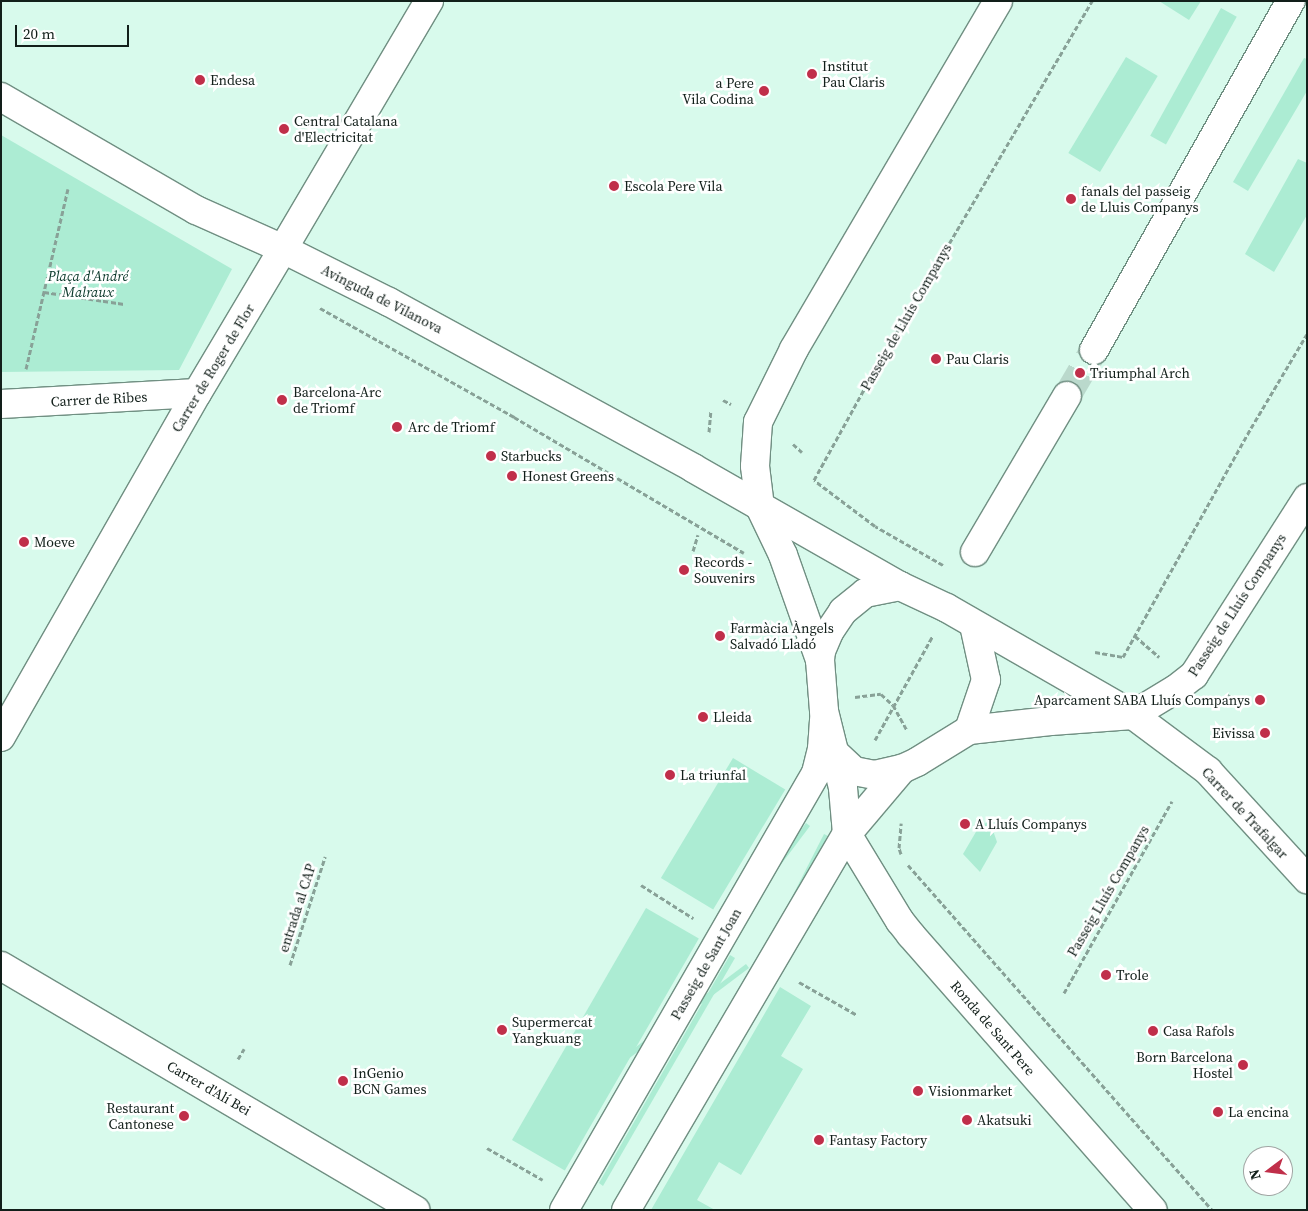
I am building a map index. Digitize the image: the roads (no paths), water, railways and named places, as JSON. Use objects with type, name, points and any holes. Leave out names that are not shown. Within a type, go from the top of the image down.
[{"type":"street","name":"Carrer de Roger de Flor","points":[[1,737],[196,393],[429,1]]},
{"type":"street","points":[[820,660],[783,555],[760,507],[754,466],[758,422],[794,349],[998,1]]},
{"type":"street","points":[[1094,350],[1291,1]]},
{"type":"street","name":"Avinguda de Vilanova","points":[[1,97],[196,210],[283,249],[389,302],[760,507]]},
{"type":"street","name":"Carrer de Ribes","points":[[1,404],[196,393]]},
{"type":"street","points":[[975,552],[1067,396]]},
{"type":"street","name":"Passeig de Lluís Companys","points":[[1133,715],[1176,689],[1194,675],[1307,498]]},
{"type":"street","points":[[760,507],[900,586],[947,608],[974,626],[1079,682],[1133,715]]},
{"type":"street","points":[[848,834],[837,755],[824,711],[821,651],[829,632],[843,611],[865,593],[900,586]]},
{"type":"street","points":[[969,730],[986,680],[974,626]]},
{"type":"street","name":"Passeig de Sant Joan","points":[[564,1210],[816,773],[822,749],[824,711]]},
{"type":"street","points":[[837,755],[854,771],[875,775],[902,769],[969,730],[1050,720],[1133,715]]},
{"type":"street","name":"Carrer de Trafalgar","points":[[1133,715],[1208,771],[1307,879]]},
{"type":"street","points":[[626,1210],[848,834],[902,769]]},
{"type":"street","name":"Ronda de Sant Pere","points":[[848,834],[900,921],[911,935],[1153,1210]]},
{"type":"street","name":"Carrer d'Alí Bei","points":[[1,966],[416,1210]]},
{"type":"tunnel","points":[[1067,396],[1094,350]]},
{"type":"place","name":"Institut Pau Claris","points":[[812,74]]},
{"type":"place","name":"Endesa","points":[[200,80]]},
{"type":"place","name":"a Pere Vila Codina","points":[[764,91]]},
{"type":"place","name":"Central Catalana d'Electricitat","points":[[284,129]]},
{"type":"place","name":"Escola Pere Vila","points":[[614,186]]},
{"type":"place","name":"fanals del passeig de Lluis Companys","points":[[1071,199]]},
{"type":"place","name":"Pau Claris","points":[[936,359]]},
{"type":"place","name":"Triumphal Arch","points":[[1080,373]]},
{"type":"place","name":"Barcelona-Arc de Triomf","points":[[282,400]]},
{"type":"place","name":"Arc de Triomf","points":[[397,427]]},
{"type":"place","name":"Starbucks","points":[[491,456]]},
{"type":"place","name":"Honest Greens","points":[[512,476]]},
{"type":"place","name":"Moeve","points":[[24,542]]},
{"type":"place","name":"Records - Souvenirs","points":[[684,570]]},
{"type":"place","name":"Farmàcia Àngels Salvadó Lladó","points":[[720,636]]},
{"type":"place","name":"Aparcament SABA Lluís Companys","points":[[1260,700]]},
{"type":"place","name":"Lleida","points":[[703,717]]},
{"type":"place","name":"Eivissa","points":[[1265,733]]},
{"type":"place","name":"La triunfal","points":[[670,775]]},
{"type":"place","name":"A Lluís Companys","points":[[965,824]]},
{"type":"place","name":"Trole","points":[[1106,975]]},
{"type":"place","name":"Supermercat Yangkuang","points":[[502,1030]]},
{"type":"place","name":"Casa Rafols","points":[[1153,1031]]},
{"type":"place","name":"Born Barcelona Hostel","points":[[1243,1065]]},
{"type":"place","name":"InGenio BCN Games","points":[[343,1081]]},
{"type":"place","name":"Visionmarket","points":[[918,1091]]},
{"type":"place","name":"La encina","points":[[1218,1112]]},
{"type":"place","name":"Restaurant Cantonese","points":[[184,1116]]},
{"type":"place","name":"Akatsuki","points":[[967,1120]]},
{"type":"place","name":"Fantasy Factory","points":[[819,1140]]},
{"type":"park label","name":"Plaça d'André Malraux","points":[[88,284]]}]
